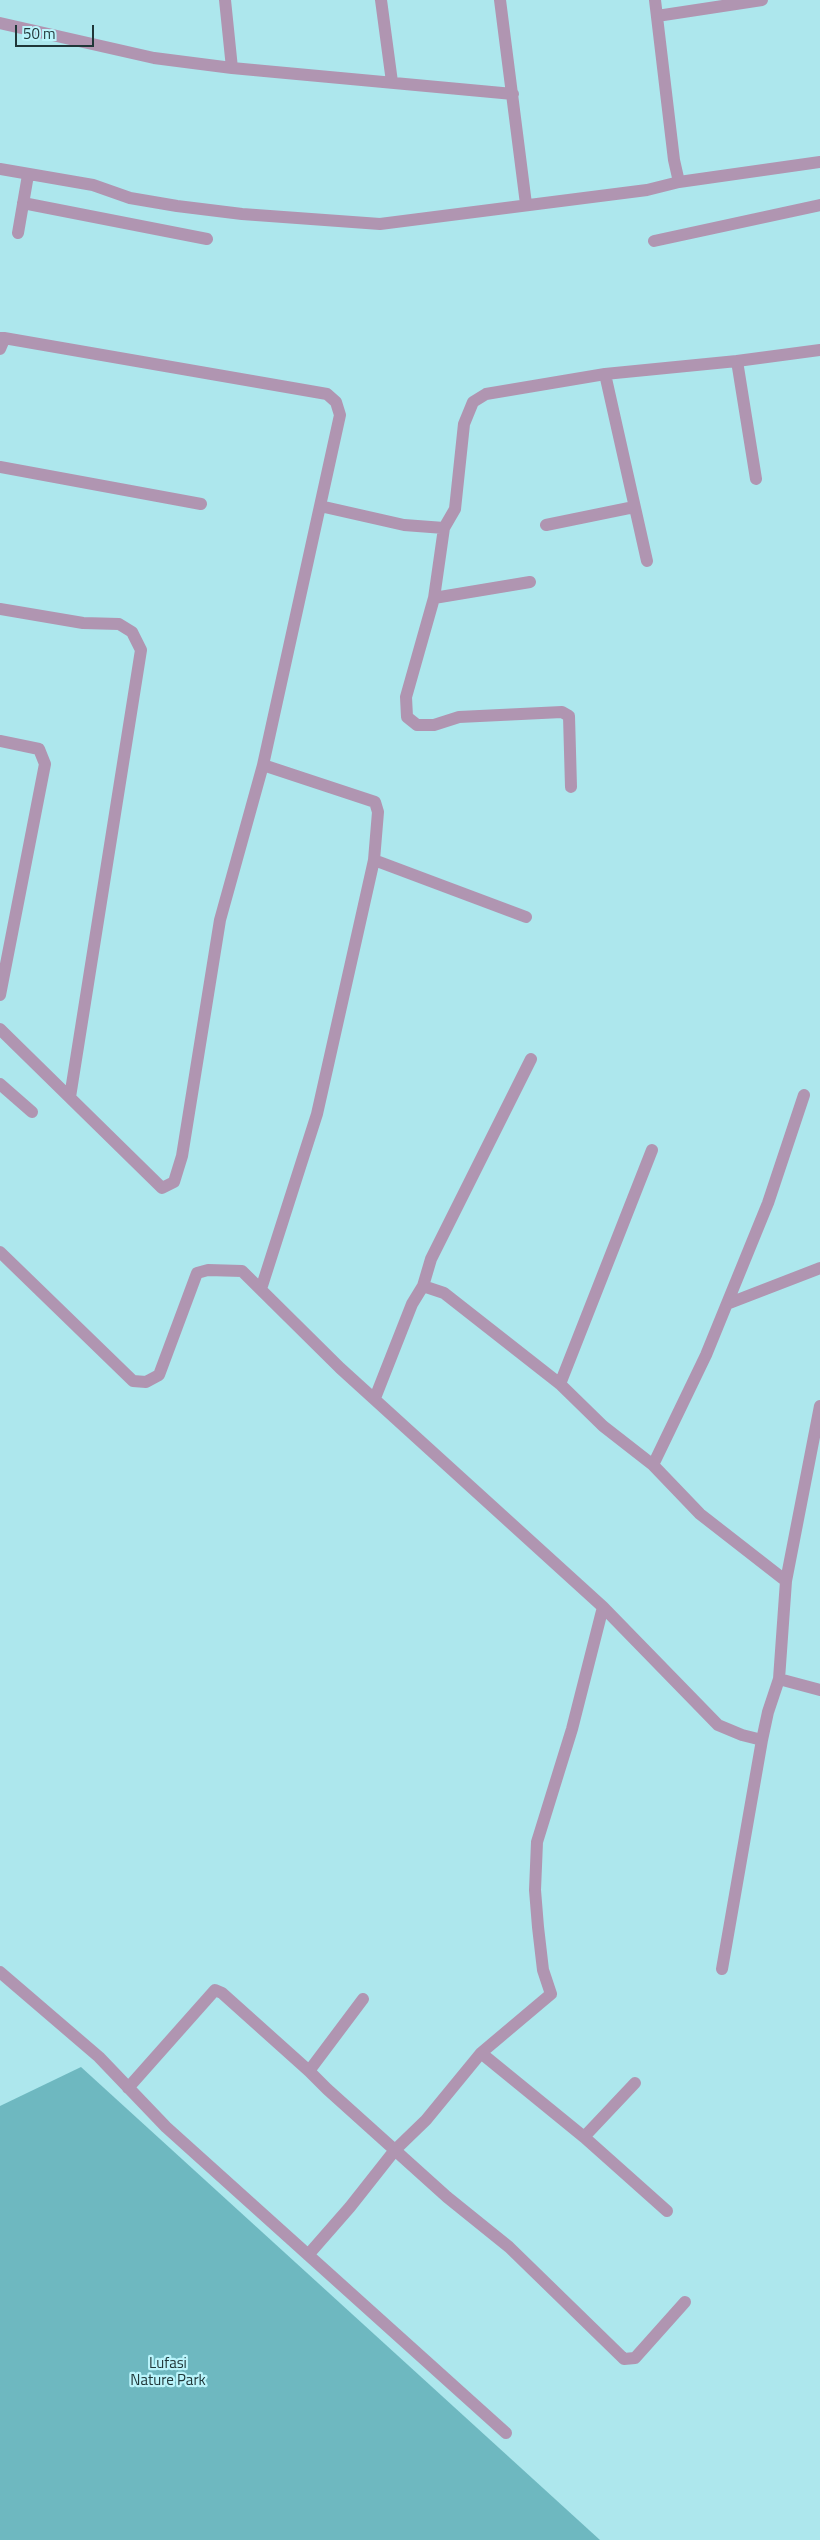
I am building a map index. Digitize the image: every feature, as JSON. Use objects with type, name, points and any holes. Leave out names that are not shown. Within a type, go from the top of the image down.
[{"type":"street","points":[[225,0],[232,68]]},
{"type":"street","points":[[381,0],[392,82]]},
{"type":"street","points":[[500,0],[526,204]]},
{"type":"street","points":[[655,0],[674,160],[679,182]]},
{"type":"street","points":[[656,16],[762,0]]},
{"type":"street","points":[[0,23],[154,58],[232,68],[513,94]]},
{"type":"street","points":[[0,168],[28,175],[93,185],[130,198],[178,206],[242,214],[380,224],[647,190],[679,182],[820,162]]},
{"type":"street","points":[[18,233],[28,175]]},
{"type":"street","points":[[24,203],[207,239]]},
{"type":"street","points":[[654,241],[820,205]]},
{"type":"street","points":[[0,349],[3,342],[0,338],[4,338],[327,394],[336,402],[340,415],[263,765],[220,920],[182,1156],[174,1182],[162,1188],[0,1028]]},
{"type":"street","points":[[571,787],[569,716],[562,712],[459,717],[434,725],[417,725],[407,716],[406,697],[434,598],[444,528],[455,510],[464,424],[473,402],[486,394],[605,374],[737,361],[820,350]]},
{"type":"street","points":[[737,361],[756,479]]},
{"type":"street","points":[[605,374],[647,561]]},
{"type":"street","points":[[0,467],[201,504]]},
{"type":"street","points":[[320,506],[404,525],[444,528]]},
{"type":"street","points":[[546,526],[634,507]]},
{"type":"street","points":[[434,598],[530,582]]},
{"type":"street","points":[[0,609],[83,623],[119,624],[132,632],[141,650],[70,1097]]},
{"type":"street","points":[[0,741],[40,749],[45,764],[0,995]]},
{"type":"street","points":[[261,1289],[317,1114],[374,860],[378,812],[375,802],[263,765]]},
{"type":"street","points":[[374,860],[526,918]]},
{"type":"street","points":[[375,1398],[412,1304],[422,1286],[430,1259],[531,1059]]},
{"type":"street","points":[[0,1084],[32,1112]]},
{"type":"street","points":[[653,1465],[706,1354],[727,1304],[768,1203],[804,1095]]},
{"type":"street","points":[[560,1384],[652,1150]]},
{"type":"street","points":[[0,1252],[133,1381],[146,1382],[159,1376],[197,1273],[208,1270],[242,1271],[340,1368],[603,1607],[718,1725],[742,1735],[762,1740]]},
{"type":"street","points":[[727,1304],[820,1268]]},
{"type":"street","points":[[422,1286],[444,1293],[560,1384],[603,1426],[653,1465],[700,1514],[786,1581]]},
{"type":"street","points":[[722,1969],[762,1740],[768,1712],[779,1679],[786,1581],[820,1406]]},
{"type":"street","points":[[308,2255],[350,2207],[395,2150],[426,2120],[481,2053],[551,1994],[543,1970],[538,1927],[535,1890],[537,1842],[572,1729],[603,1607]]},
{"type":"street","points":[[779,1679],[820,1690]]},
{"type":"street","points":[[0,1972],[99,2057],[166,2127],[506,2433]]},
{"type":"street","points":[[128,2088],[215,1990],[222,1993],[447,2197],[508,2247],[624,2359],[635,2358],[685,2302]]},
{"type":"street","points":[[309,2071],[363,1999]]},
{"type":"street","points":[[481,2053],[584,2137],[667,2211]]},
{"type":"street","points":[[584,2137],[635,2083]]},
{"type":"green space","name":"Lufasi Nature Park","points":[[81,2067],[600,2540],[0,2540],[0,2106]]}]
